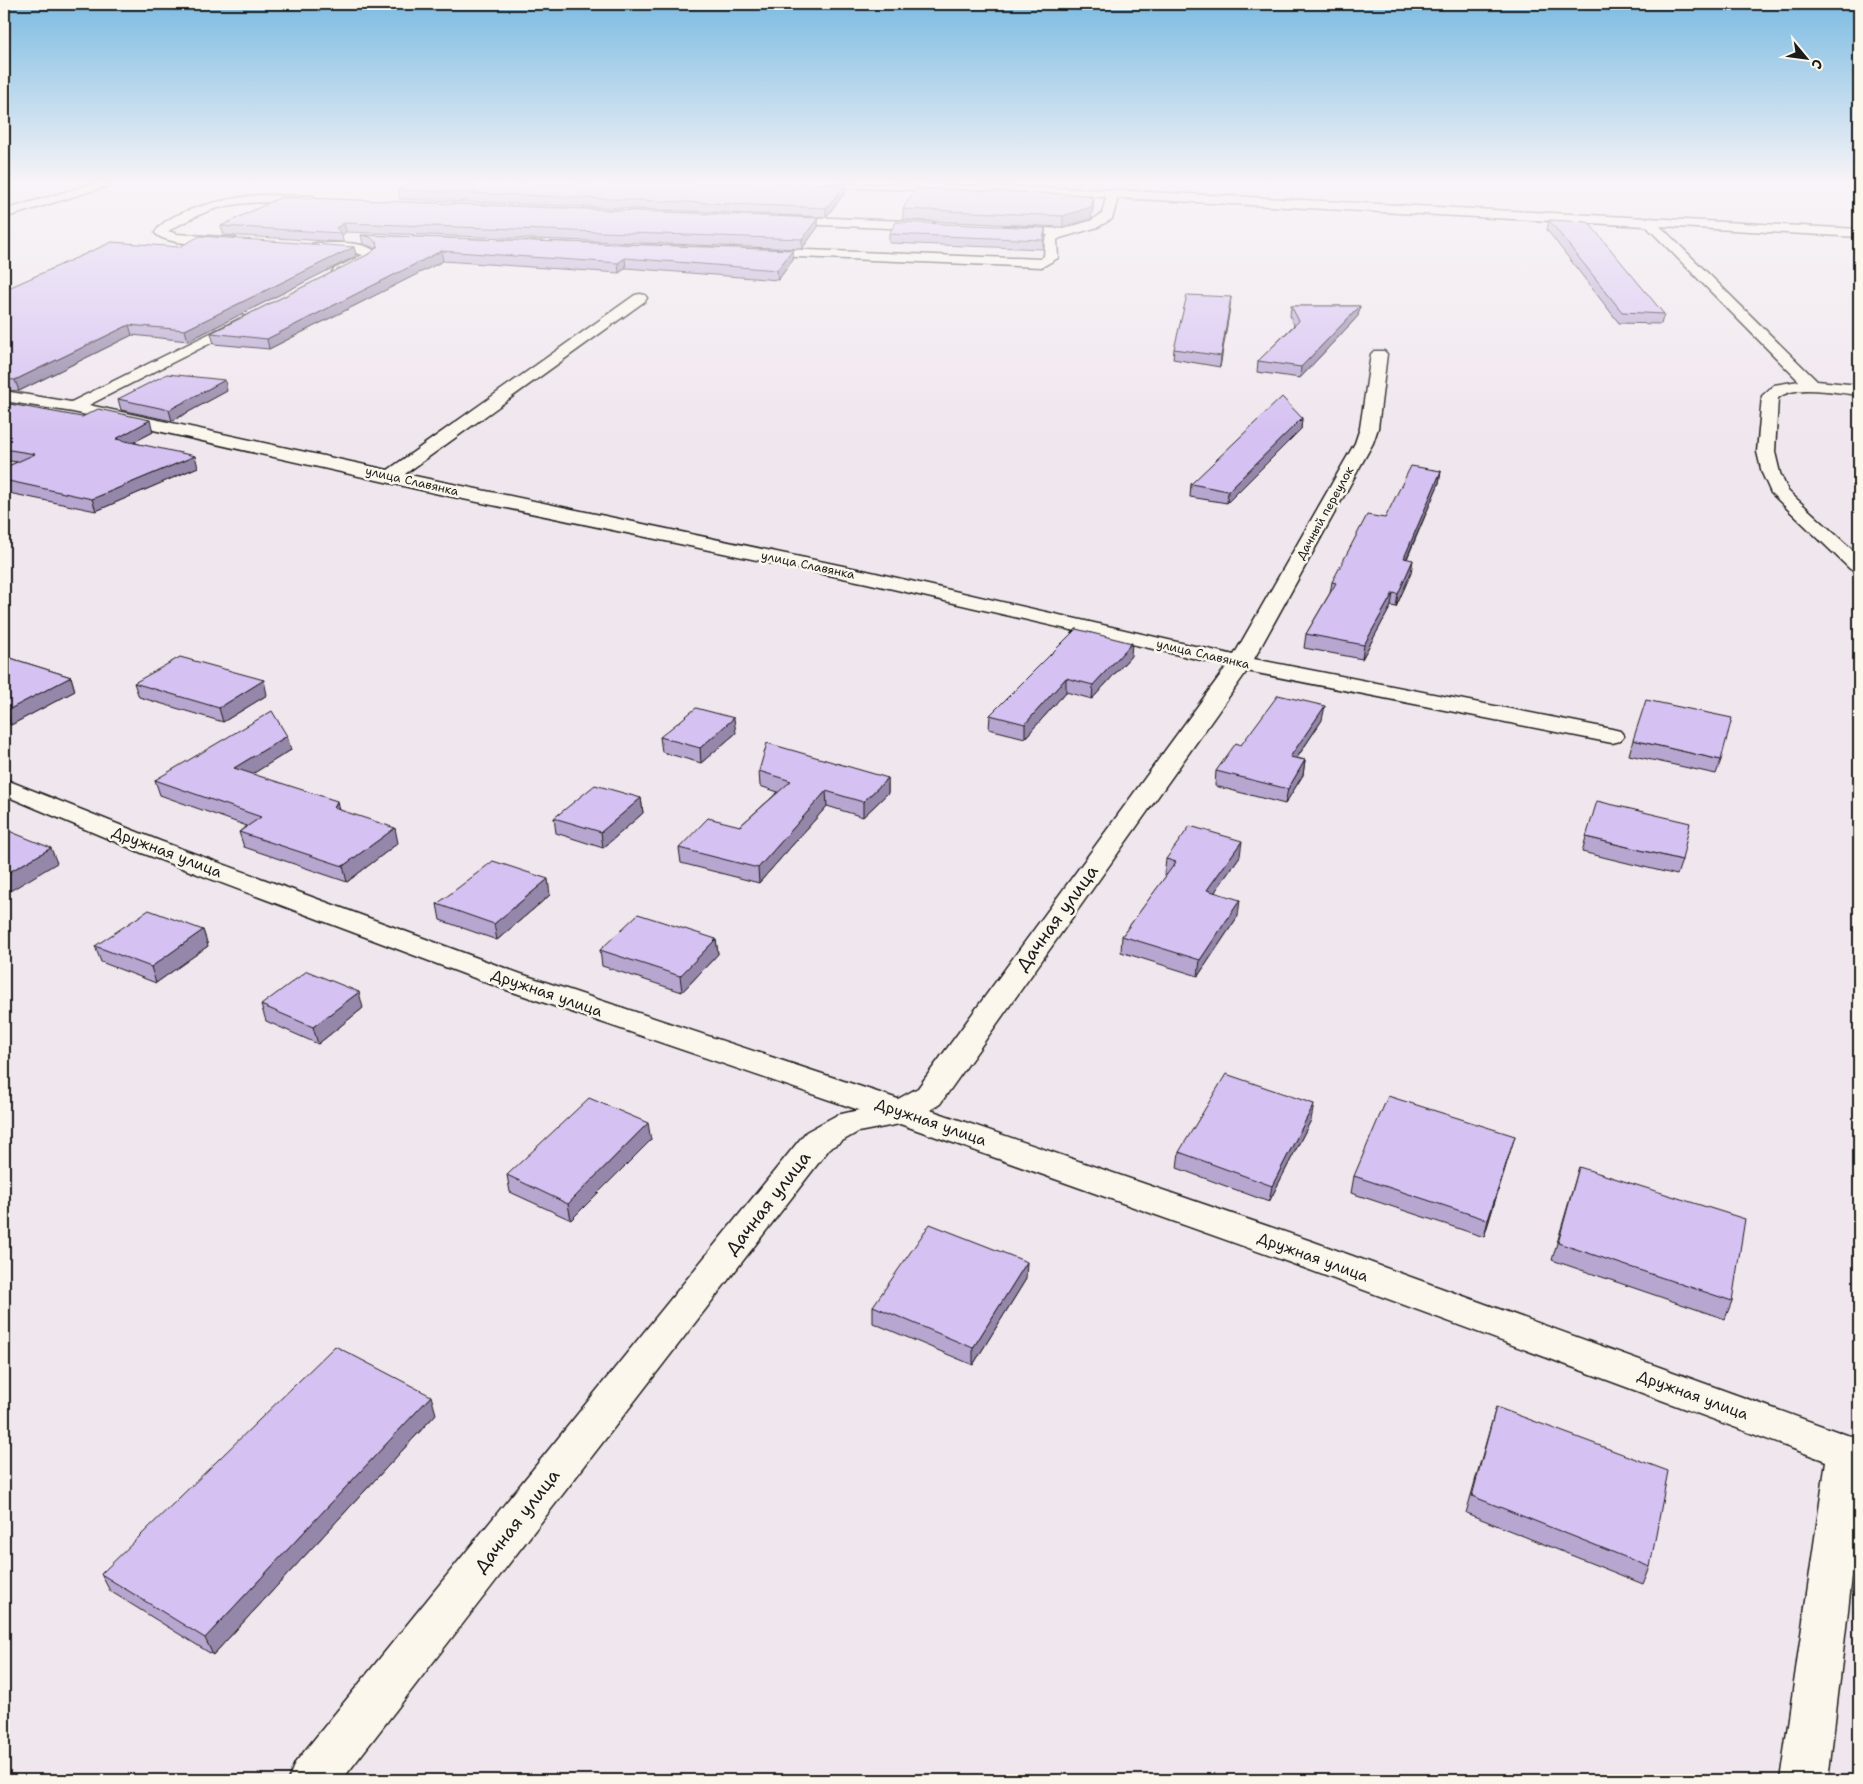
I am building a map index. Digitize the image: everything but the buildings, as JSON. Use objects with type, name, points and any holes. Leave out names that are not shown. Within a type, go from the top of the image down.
[{"type":"street","points":[[324,280],[349,267]]},
{"type":"street","points":[[1694,267],[1812,385]]},
{"type":"street","points":[[391,476],[640,298]]},
{"type":"street","points":[[73,407],[255,315]]},
{"type":"street","name":"Дачный переулок","points":[[1241,663],[1364,443],[1369,428],[1379,354]]},
{"type":"street","points":[[1857,565],[1780,493],[1771,473],[1766,452],[1770,396],[1780,388],[1812,385],[1859,390]]},
{"type":"street","name":"улица Славянка","points":[[4,396],[73,407],[439,488],[867,577],[1241,663],[1612,736]]},
{"type":"street","name":"Дачная улица","points":[[312,1780],[818,1140],[848,1123],[901,1112],[929,1096],[1241,663]]},
{"type":"street","name":"Дружная улица","points":[[4,786],[151,847],[511,981],[901,1112],[1300,1252],[1853,1453]]},
{"type":"street","points":[[1804,1780],[1853,1453]]}]
